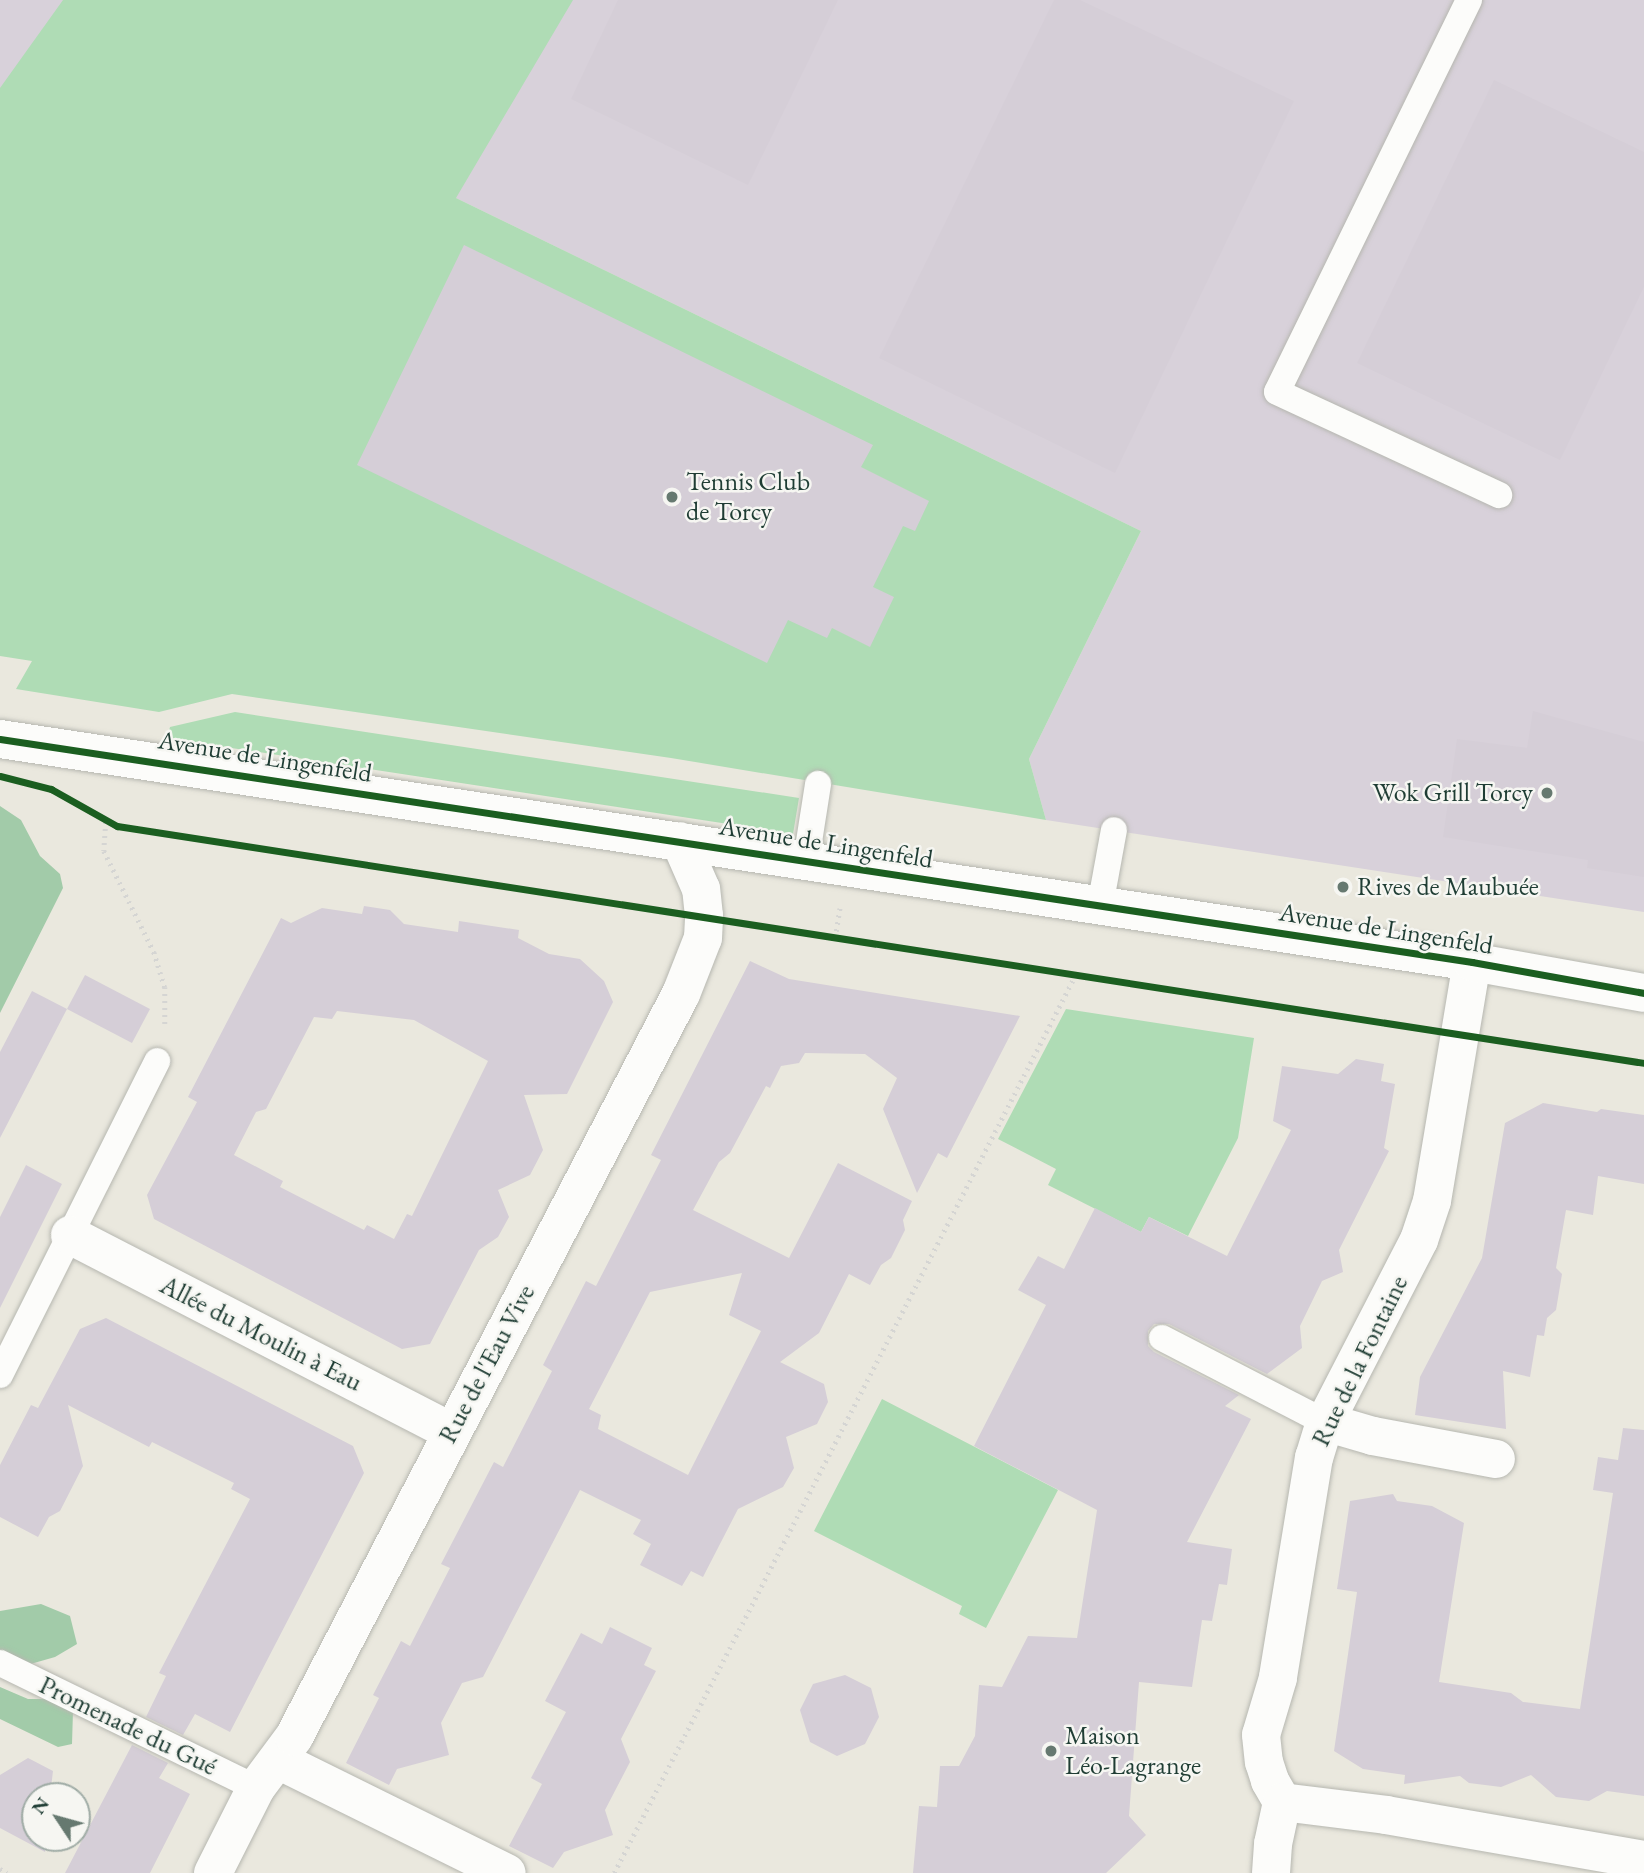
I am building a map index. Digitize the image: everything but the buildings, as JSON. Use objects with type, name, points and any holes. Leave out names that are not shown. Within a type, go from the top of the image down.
[{"type":"street","name":"Avenue de Lingenfeld","points":[[0,739],[1472,962],[1644,993]]},
{"type":"street","name":"Rue de l'Eau Vive","points":[[213,1873],[267,1774],[294,1737],[694,964],[703,938],[701,889],[680,841]]},
{"type":"street","name":"Rue de la Fontaine","points":[[1282,1802],[1270,1781],[1261,1735],[1278,1678],[1314,1457],[1325,1422],[1419,1240],[1432,1201],[1472,962]]},
{"type":"street","name":"Allée du Moulin à Eau","points":[[70,1235],[452,1432]]},
{"type":"street","points":[[1325,1422],[1373,1436],[1496,1459]]},
{"type":"street","points":[[267,1774],[507,1873]]},
{"type":"street","points":[[1271,1873],[1273,1844],[1282,1802],[1386,1815],[1644,1860]]},
{"type":"lane","points":[[1469,0],[1277,393],[1499,495]]},
{"type":"lane","points":[[806,861],[818,784]]},
{"type":"lane","points":[[1100,906],[1114,830]]},
{"type":"lane","points":[[0,1375],[157,1061]]},
{"type":"lane","points":[[1162,1338],[1325,1422]]},
{"type":"lane","name":"Promenade du Gué","points":[[0,1663],[267,1774]]},
{"type":"path","points":[[95,816],[117,826]]},
{"type":"path","points":[[106,822],[104,851],[154,952],[165,987],[166,1023],[157,1061]]},
{"type":"path","points":[[822,936],[847,940]]},
{"type":"path","points":[[1062,972],[1088,976]]},
{"type":"path","points":[[614,1873],[1076,974]]},
{"type":"path","points":[[0,1869],[7,1873]]},
{"type":"shaded area","points":[[0,0],[1644,0],[1644,912],[1046,820],[1029,759],[1141,531],[425,183],[0,656]]},
{"type":"green space","points":[[63,0],[573,0],[456,198],[1141,531],[1029,759],[1046,820],[671,758],[232,694],[159,712],[16,689],[32,661],[0,656],[0,88]]},
{"type":"green space","points":[[235,712],[799,798],[793,834],[167,738],[170,727]]},
{"type":"green space","points":[[0,806],[21,820],[40,856],[60,874],[63,888],[0,1013]]},
{"type":"green space","points":[[1066,1009],[1254,1038],[1238,1138],[1188,1236],[1149,1217],[1141,1232],[1048,1185],[1056,1169],[998,1139]]},
{"type":"green space","points":[[882,1399],[1058,1490],[986,1628],[959,1614],[962,1606],[814,1531]]},
{"type":"green space","points":[[41,1604],[70,1616],[77,1644],[55,1657],[13,1669],[0,1663],[0,1611]]},
{"type":"green space","points":[[0,1687],[28,1699],[50,1699],[73,1711],[72,1744],[58,1747],[0,1719]]},
{"type":"cycle path","points":[[0,739],[1472,962],[1644,993]]},
{"type":"cycle path","points":[[0,776],[51,789],[117,826],[1644,1063]]},
{"type":"place","name":"Tennis Club de Torcy","points":[[672,497]]},
{"type":"place","name":"Wok Grill Torcy","points":[[1547,793]]},
{"type":"place","name":"Rives de Maubuée","points":[[1343,887]]},
{"type":"place","name":"Maison Léo-Lagrange","points":[[1051,1751]]}]
